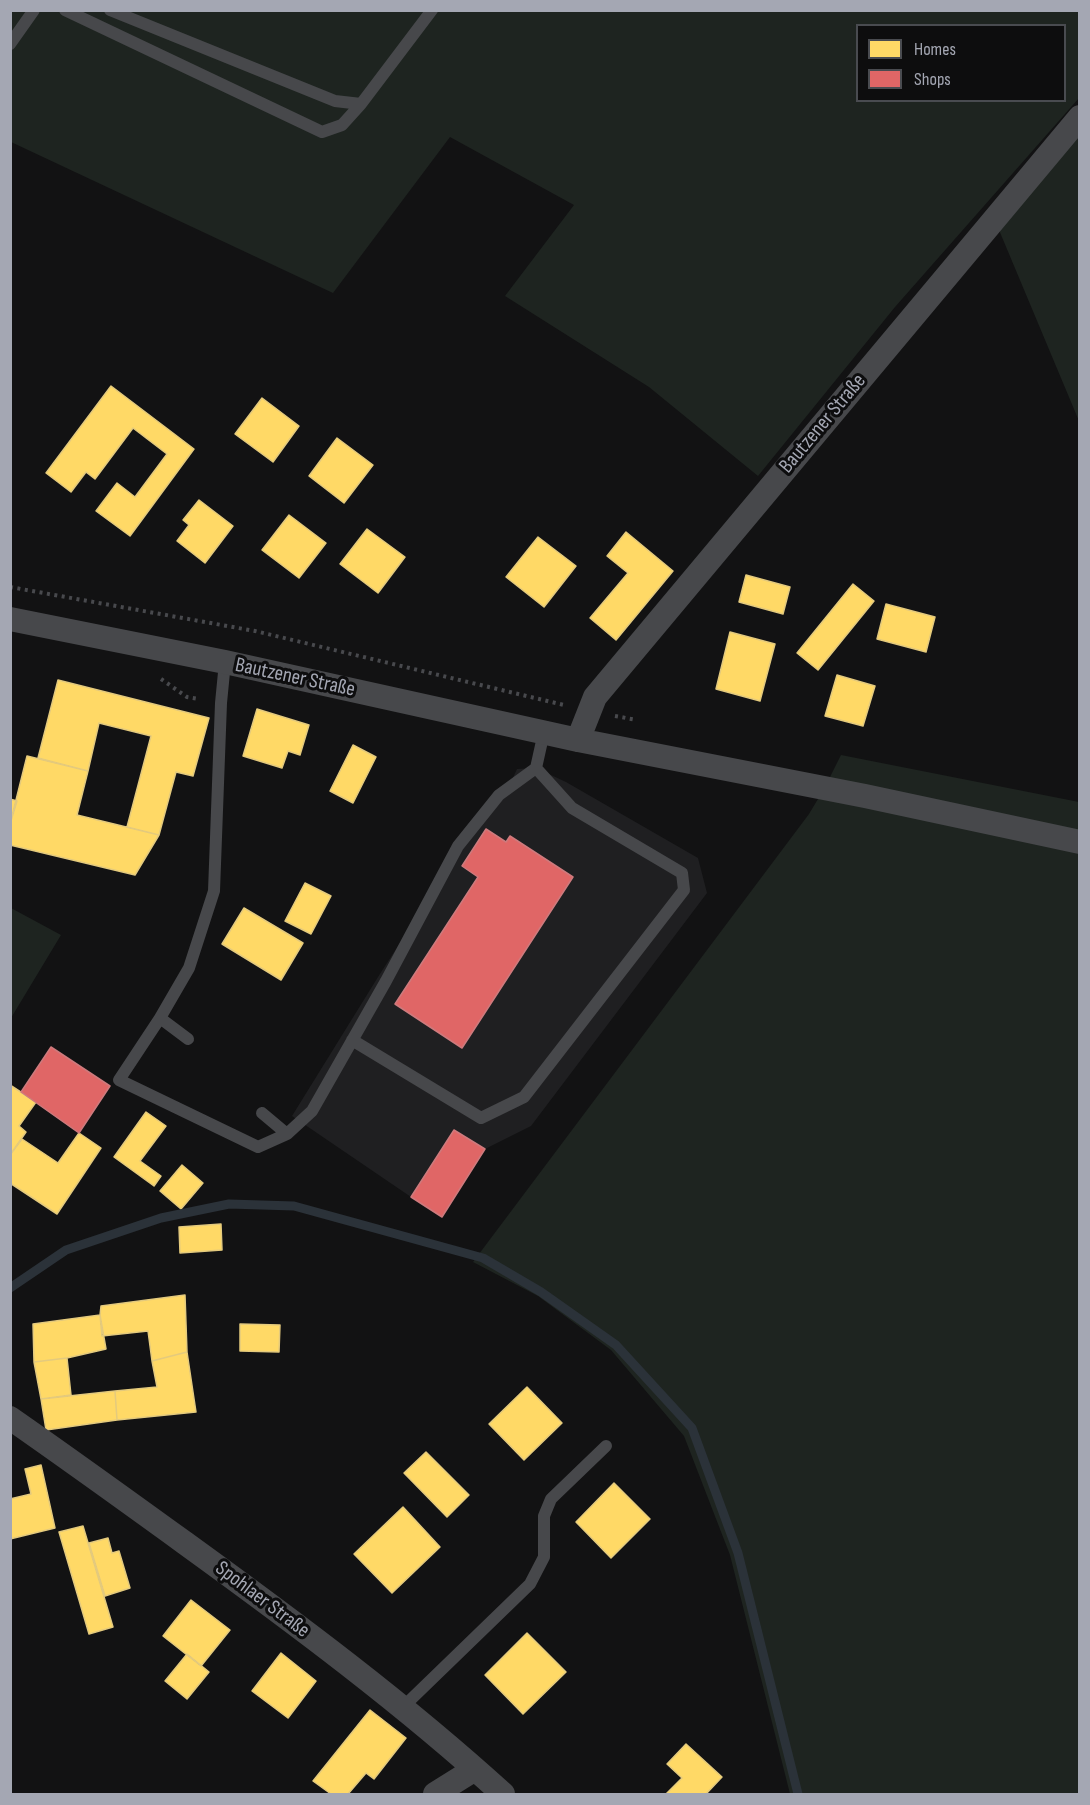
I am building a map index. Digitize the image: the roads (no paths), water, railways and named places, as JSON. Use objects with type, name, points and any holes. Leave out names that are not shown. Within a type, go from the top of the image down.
[{"type":"street","name":"Bautzener Straße","points":[[578,740],[595,697],[1080,117]]},
{"type":"street","name":"Bautzener Straße","points":[[10,619],[578,740],[865,796],[1080,842]]},
{"type":"street","name":"Spohlaer Straße","points":[[10,1418],[280,1611],[402,1708],[503,1794]]},
{"type":"street","points":[[435,1794],[475,1769]]},
{"type":"lane","points":[[10,44],[34,10]]},
{"type":"lane","points":[[64,10],[322,132],[342,125],[361,104],[432,10]]},
{"type":"lane","points":[[110,10],[335,101],[361,104]]},
{"type":"lane","points":[[225,663],[221,703],[214,891],[189,968],[160,1018],[118,1080],[258,1147],[287,1134],[312,1111],[458,846],[499,795],[536,768],[544,732]]},
{"type":"lane","points":[[352,1040],[481,1118],[524,1097],[684,890],[682,873],[572,808],[536,768]]},
{"type":"lane","points":[[160,1018],[188,1039]]},
{"type":"lane","points":[[262,1113],[287,1134]]},
{"type":"lane","points":[[402,1708],[530,1584],[544,1557],[544,1516],[550,1499],[606,1446]]},
{"type":"waterway","points":[[10,1288],[66,1250],[161,1218],[229,1204],[294,1206],[483,1258],[541,1292],[616,1345],[692,1428],[738,1553],[798,1794]]}]
